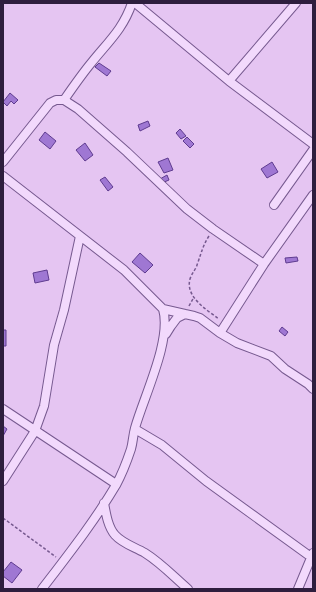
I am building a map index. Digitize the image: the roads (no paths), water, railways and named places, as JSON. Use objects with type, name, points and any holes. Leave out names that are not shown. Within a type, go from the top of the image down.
[{"type":"street","points":[[64,100],[91,63],[118,33],[133,3],[229,81],[313,144]]},
{"type":"street","points":[[229,81],[296,3]]},
{"type":"street","points":[[3,162],[50,103],[56,100],[64,100],[78,109],[187,209],[264,264]]},
{"type":"street","points":[[274,205],[313,150]]},
{"type":"street","points":[[3,176],[124,270],[163,308],[200,318],[220,334],[271,356],[285,369],[311,386],[313,376]]},
{"type":"street","points":[[220,334],[264,264],[313,195]]},
{"type":"street","points":[[3,482],[35,431],[44,406],[54,345],[64,310],[80,236]]},
{"type":"street","points":[[163,308],[165,317],[163,342]]},
{"type":"street","points":[[42,589],[76,546],[116,484],[129,453],[135,429],[149,390],[163,342],[177,318],[185,314]]},
{"type":"street","points":[[3,409],[116,484]]},
{"type":"street","points":[[135,429],[162,445],[233,501],[311,559],[298,589]]},
{"type":"street","points":[[104,503],[109,524],[115,535],[123,542],[144,552],[159,563],[188,589]]}]
